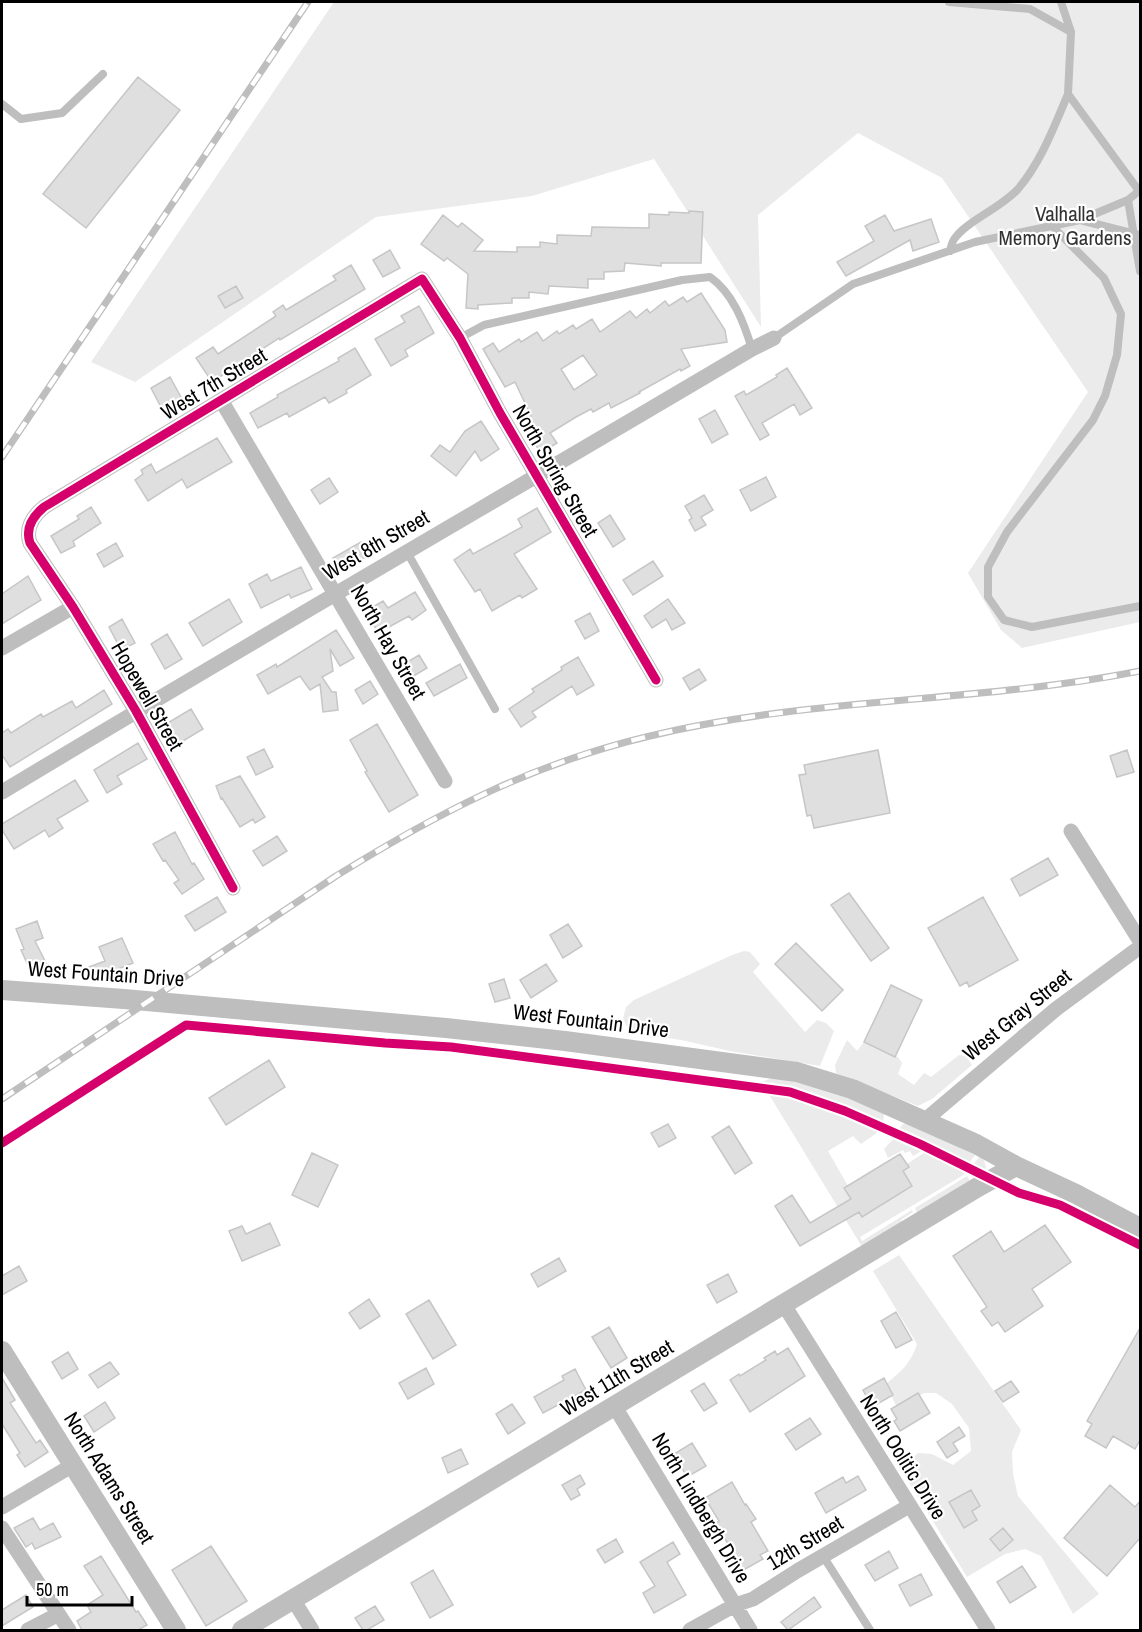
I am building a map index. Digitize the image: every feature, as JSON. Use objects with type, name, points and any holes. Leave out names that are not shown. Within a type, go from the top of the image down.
[{"type":"street","name":"North Spring Street","points":[[422,279],[460,338],[537,477],[656,680]]},
{"type":"street","name":"West 7th Street","points":[[29,526],[44,507],[422,279]]},
{"type":"street","name":"West 8th Street","points":[[2,792],[335,593],[537,477],[752,348],[774,338]]},
{"type":"street","name":"North Hay Street","points":[[221,400],[445,781]]},
{"type":"street","name":"Hopewell Street","points":[[29,526],[30,543],[73,607],[136,711],[233,888]]},
{"type":"street","points":[[2,648],[73,607]]},
{"type":"street","points":[[1071,831],[1140,941]]},
{"type":"street","name":"West Gray Street","points":[[924,1121],[1056,1008],[1140,947]]},
{"type":"street","name":"West Fountain Drive","points":[[2,990],[446,1028],[575,1042],[785,1071],[852,1089],[976,1144],[1140,1228]]},
{"type":"street","name":"West 11th Street","points":[[242,1630],[294,1601],[1016,1166]]},
{"type":"street","name":"North Oolitic Drive","points":[[784,1305],[988,1630]]},
{"type":"street","name":"North Adams Street","points":[[2,1351],[176,1630]]},
{"type":"street","name":"North Lindbergh Drive","points":[[615,1407],[750,1630]]},
{"type":"street","points":[[2,1507],[73,1466]]},
{"type":"street","name":"12th Street","points":[[690,1630],[735,1605],[753,1599],[909,1506]]},
{"type":"street","points":[[2,1528],[69,1630]]},
{"type":"street","points":[[294,1601],[312,1630]]},
{"type":"street","points":[[28,1630],[57,1615]]},
{"type":"lane","points":[[949,2],[1032,5],[1071,32]]},
{"type":"lane","points":[[950,251],[954,238],[968,226],[996,209],[1017,191],[1032,170],[1068,94],[1071,32],[1061,2]]},
{"type":"lane","points":[[2,104],[21,119],[62,113],[103,74]]},
{"type":"lane","points":[[774,338],[854,284],[975,242],[1080,220],[1128,200],[1140,191],[1068,94]]},
{"type":"lane","points":[[1128,200],[1138,235],[1140,271]]},
{"type":"lane","points":[[1080,220],[1138,235]]},
{"type":"lane","points":[[1052,226],[1104,278],[1121,314],[1117,355],[1105,396],[1093,420],[1007,532],[988,567],[988,597],[1004,620],[1032,627],[1140,606]]},
{"type":"lane","points":[[460,338],[484,325],[681,280],[710,277],[723,288],[742,319],[752,348]]},
{"type":"lane","points":[[407,552],[495,710]]},
{"type":"lane","points":[[823,1556],[870,1630]]},
{"type":"green space","name":"Valhalla Memory Gardens","points":[[334,2],[1140,2],[1140,622],[1022,648],[1001,630],[968,573],[1088,392],[942,178],[858,133],[758,215],[761,327],[654,159],[532,196],[376,217],[135,382],[91,362]]},
{"type":"green space","points":[[744,951],[750,952],[760,964],[753,972],[805,1032],[817,1020],[826,1023],[834,1031],[820,1066],[639,1034],[627,1027],[623,1018],[626,1007],[634,1000]]},
{"type":"green space","points":[[847,1040],[857,1051],[864,1042],[898,1057],[902,1063],[898,1074],[914,1085],[924,1073],[931,1077],[959,1055],[966,1056],[972,1065],[932,1099],[918,1106],[836,1073],[835,1065]]},
{"type":"green space","points":[[778,1078],[830,1089],[884,1114],[883,1124],[771,1082],[769,1089],[881,1130],[861,1144],[853,1136],[828,1151],[848,1186],[844,1189],[862,1217],[912,1187],[903,1171],[909,1167],[907,1164],[927,1151],[962,1170],[965,1174],[860,1237],[862,1241],[912,1210],[913,1212],[901,1220],[904,1225],[864,1250],[765,1088],[758,1092],[762,1083]]},
{"type":"green space","points":[[911,1123],[975,1155],[967,1166],[898,1130],[903,1124]]},
{"type":"green space","points":[[895,1137],[923,1150],[913,1156],[910,1151],[905,1153],[903,1150],[888,1158],[884,1149]]},
{"type":"green space","points":[[979,1157],[984,1160],[986,1167],[983,1174],[976,1179],[970,1169]]},
{"type":"green space","points":[[967,1176],[971,1183],[917,1213],[915,1208]]},
{"type":"green space","points":[[899,1255],[1021,1430],[1012,1452],[1013,1474],[1018,1496],[1099,1594],[1073,1614],[1041,1556],[1025,1549],[1005,1554],[967,1577],[901,1469],[918,1453],[932,1454],[953,1465],[971,1451],[969,1428],[952,1404],[936,1393],[924,1393],[897,1408],[886,1384],[905,1367],[917,1344],[873,1271]]},
{"type":"building","points":[[138,77],[180,110],[86,228],[43,194]]},
{"type":"building","points":[[689,211],[703,212],[701,263],[661,263],[661,266],[625,263],[624,271],[604,272],[604,279],[588,279],[588,288],[549,286],[548,294],[529,292],[529,298],[512,298],[512,303],[478,305],[478,309],[466,308],[468,274],[447,258],[444,261],[421,244],[443,215],[458,227],[462,223],[483,240],[474,251],[517,252],[517,247],[540,247],[540,242],[557,244],[557,235],[591,236],[592,227],[649,228],[649,214],[669,215],[669,212],[689,213]]},
{"type":"building","points":[[885,215],[894,231],[931,219],[939,242],[913,251],[910,240],[846,276],[837,262],[874,241],[865,226]]},
{"type":"building","points":[[390,250],[400,268],[383,277],[373,260]]},
{"type":"building","points":[[351,265],[365,289],[280,340],[279,338],[212,382],[196,358],[213,347],[218,354],[276,316],[273,312],[283,305],[286,310],[336,280],[333,276]]},
{"type":"building","points":[[236,286],[243,298],[225,308],[218,296]]},
{"type":"building","points":[[701,293],[725,330],[727,342],[681,349],[690,366],[681,371],[680,369],[611,408],[609,403],[593,412],[591,409],[576,417],[550,433],[557,443],[541,453],[521,422],[531,416],[515,382],[505,387],[483,349],[493,343],[499,352],[519,339],[521,342],[537,332],[543,341],[557,331],[559,334],[573,325],[576,329],[592,319],[600,332],[630,311],[636,318],[647,309],[650,313],[665,301],[669,306],[683,297],[687,302]],"holes":[[[583,355],[597,375],[574,390],[561,369]]]},
{"type":"building","points":[[419,306],[434,333],[405,350],[408,356],[391,366],[375,339],[405,322],[401,316]]},
{"type":"building","points":[[355,348],[371,375],[329,403],[325,397],[289,417],[287,413],[258,428],[250,413],[278,397],[277,395],[339,361],[338,358]]},
{"type":"building","points":[[787,368],[812,408],[800,415],[794,404],[762,423],[769,435],[760,440],[735,396],[744,391],[746,395],[777,377],[776,375]]},
{"type":"building","points":[[170,377],[182,399],[162,409],[151,388]]},
{"type":"building","points":[[715,410],[728,434],[712,443],[699,419]]},
{"type":"building","points":[[481,421],[499,449],[481,461],[475,451],[456,476],[431,456],[440,445],[450,452],[465,431]]},
{"type":"building","points":[[217,438],[232,462],[187,488],[182,479],[148,501],[135,480],[143,474],[141,470],[151,464],[156,473]]},
{"type":"building","points":[[766,477],[776,497],[751,511],[740,490]]},
{"type":"building","points":[[329,478],[338,492],[320,504],[311,490]]},
{"type":"building","points":[[704,495],[713,510],[701,517],[706,525],[695,531],[689,520],[692,518],[685,506]]},
{"type":"building","points":[[91,507],[101,523],[73,541],[75,546],[61,553],[51,536],[79,519],[77,516]]},
{"type":"building","points":[[537,508],[551,532],[514,554],[537,589],[522,598],[520,595],[492,611],[480,589],[475,592],[454,560],[470,549],[473,554],[522,527],[518,519]]},
{"type":"building","points":[[610,515],[625,539],[613,547],[598,523]]},
{"type":"building","points":[[361,542],[369,555],[341,571],[333,558]]},
{"type":"building","points":[[116,543],[123,556],[104,567],[97,554]]},
{"type":"building","points":[[653,561],[663,576],[633,595],[623,580]]},
{"type":"building","points":[[301,567],[312,589],[291,598],[289,594],[261,608],[249,584],[267,574],[271,581]]},
{"type":"building","points":[[28,576],[41,600],[2,624],[2,594]]},
{"type":"building","points":[[415,592],[426,610],[412,620],[409,616],[378,633],[366,611],[383,601],[388,608]]},
{"type":"building","points":[[229,599],[242,622],[203,646],[189,623]]},
{"type":"building","points":[[668,599],[685,623],[672,630],[666,619],[652,628],[644,616]]},
{"type":"building","points":[[590,613],[599,631],[585,639],[575,621]]},
{"type":"building","points":[[122,619],[135,643],[121,650],[109,627]]},
{"type":"building","points":[[336,630],[354,658],[340,666],[330,649],[333,671],[322,677],[332,692],[336,692],[338,710],[323,712],[320,684],[310,690],[300,676],[268,694],[257,675],[276,664],[277,667]]},
{"type":"building","points":[[167,634],[182,659],[165,669],[151,644]]},
{"type":"building","points":[[419,655],[427,668],[412,677],[404,664]]},
{"type":"building","points":[[578,657],[594,685],[577,695],[572,686],[532,712],[536,717],[521,727],[509,709],[534,692],[532,689],[562,670],[561,667]]},
{"type":"building","points":[[460,664],[467,678],[434,696],[426,683]]},
{"type":"building","points":[[699,669],[706,680],[690,690],[683,678]]},
{"type":"building","points":[[370,681],[378,694],[363,704],[355,690]]},
{"type":"building","points":[[104,690],[112,704],[10,767],[2,755],[2,733],[8,729],[11,733],[41,714],[43,717],[72,701],[76,708]]},
{"type":"building","points":[[191,709],[203,729],[178,744],[166,724]]},
{"type":"building","points":[[377,724],[418,795],[389,812],[365,772],[367,771],[350,740]]},
{"type":"building","points":[[138,743],[147,759],[117,776],[122,784],[107,793],[94,770]]},
{"type":"building","points":[[264,749],[273,767],[256,775],[247,757]]},
{"type":"building","points":[[878,750],[890,813],[814,828],[811,815],[807,816],[799,775],[806,774],[804,765]]},
{"type":"building","points":[[1127,750],[1134,772],[1117,777],[1110,756]]},
{"type":"building","points":[[240,776],[265,817],[255,823],[253,819],[240,827],[221,799],[216,786]]},
{"type":"building","points":[[75,780],[88,801],[57,819],[63,828],[49,837],[45,830],[14,849],[2,830],[2,824]]},
{"type":"building","points":[[175,832],[192,864],[194,863],[204,879],[182,894],[174,883],[179,880],[165,860],[163,861],[153,844]]},
{"type":"building","points":[[277,836],[287,851],[263,866],[253,851]]},
{"type":"building","points":[[1048,858],[1058,875],[1020,896],[1011,879]]},
{"type":"building","points":[[849,893],[889,948],[871,961],[831,905]]},
{"type":"building","points":[[217,897],[226,912],[195,931],[185,916]]},
{"type":"building","points":[[983,897],[1018,960],[969,987],[967,982],[960,986],[928,928]]},
{"type":"building","points":[[37,921],[43,938],[35,941],[48,967],[32,974],[21,950],[24,949],[16,929]]},
{"type":"building","points":[[568,924],[582,946],[563,958],[550,935]]},
{"type":"building","points":[[122,938],[133,963],[94,979],[89,967],[105,961],[99,947]]},
{"type":"building","points":[[796,943],[843,990],[822,1011],[775,964]]},
{"type":"building","points":[[546,964],[557,981],[531,998],[520,980]]},
{"type":"building","points":[[504,979],[510,998],[495,1002],[489,984]]},
{"type":"building","points":[[891,985],[922,1000],[895,1057],[864,1042]]},
{"type":"building","points":[[269,1060],[285,1087],[226,1125],[209,1098]]},
{"type":"building","points":[[668,1124],[676,1138],[659,1147],[651,1133]]},
{"type":"building","points":[[729,1126],[752,1163],[735,1174],[712,1137]]},
{"type":"building","points":[[312,1153],[338,1165],[318,1207],[292,1195]]},
{"type":"building","points":[[900,1154],[909,1167],[903,1171],[912,1186],[862,1217],[859,1212],[800,1246],[775,1206],[792,1195],[810,1223],[851,1199],[844,1188]]},
{"type":"building","points":[[270,1223],[280,1245],[242,1261],[229,1231],[242,1226],[246,1234]]},
{"type":"building","points":[[1045,1225],[1071,1262],[1032,1289],[1043,1306],[1005,1332],[998,1322],[992,1326],[981,1311],[987,1307],[953,1256],[991,1231],[1004,1252]]},
{"type":"building","points":[[559,1258],[566,1271],[538,1287],[531,1274]]},
{"type":"building","points":[[19,1266],[27,1281],[2,1295],[2,1276]]},
{"type":"building","points":[[728,1274],[737,1292],[717,1303],[707,1285]]},
{"type":"building","points":[[369,1299],[380,1316],[360,1329],[349,1313]]},
{"type":"building","points":[[429,1300],[456,1345],[433,1359],[406,1314]]},
{"type":"building","points":[[896,1312],[912,1340],[896,1348],[881,1321]]},
{"type":"building","points":[[609,1327],[627,1358],[611,1368],[592,1337]]},
{"type":"building","points":[[1140,1328],[1140,1440],[1135,1449],[1113,1436],[1106,1448],[1085,1436],[1092,1424],[1087,1421]]},
{"type":"building","points":[[788,1348],[805,1376],[750,1412],[730,1380],[766,1360],[764,1358],[775,1351],[777,1355]]},
{"type":"building","points":[[68,1352],[78,1369],[62,1379],[52,1362]]},
{"type":"building","points":[[110,1362],[119,1374],[98,1388],[89,1375]]},
{"type":"building","points":[[426,1368],[434,1384],[408,1399],[399,1383]]},
{"type":"building","points":[[575,1369],[586,1390],[543,1413],[534,1397],[564,1380],[562,1376]]},
{"type":"building","points":[[2,1378],[15,1400],[10,1403],[36,1443],[40,1440],[48,1452],[25,1467],[17,1455],[20,1453],[2,1424]]},
{"type":"building","points":[[884,1378],[893,1395],[872,1407],[863,1390]]},
{"type":"building","points":[[1011,1381],[1019,1392],[1003,1402],[995,1391]]},
{"type":"building","points":[[704,1383],[717,1403],[704,1411],[691,1391]]},
{"type":"building","points":[[918,1393],[930,1413],[900,1431],[891,1409]]},
{"type":"building","points":[[105,1402],[115,1418],[94,1432],[84,1416]]},
{"type":"building","points":[[512,1404],[525,1423],[508,1434],[496,1414]]},
{"type":"building","points":[[810,1418],[821,1434],[796,1450],[785,1434]]},
{"type":"building","points":[[959,1427],[965,1436],[953,1443],[958,1451],[947,1458],[937,1442]]},
{"type":"building","points":[[692,1443],[706,1466],[687,1477],[674,1454]]},
{"type":"building","points":[[461,1449],[468,1464],[448,1473],[442,1458]]},
{"type":"building","points":[[580,1475],[585,1484],[577,1489],[580,1495],[571,1500],[562,1485]]},
{"type":"building","points":[[858,1476],[866,1490],[826,1513],[815,1493],[843,1477],[846,1483]]},
{"type":"building","points":[[732,1482],[756,1519],[751,1522],[768,1551],[760,1555],[763,1559],[740,1572],[729,1553],[733,1551],[715,1524],[719,1521],[705,1498]]},
{"type":"building","points":[[1110,1485],[1135,1507],[1140,1501],[1140,1538],[1107,1576],[1064,1538]]},
{"type":"building","points":[[971,1490],[980,1506],[972,1511],[977,1520],[964,1528],[949,1502]]},
{"type":"building","points":[[33,1518],[40,1530],[53,1523],[61,1537],[35,1549],[32,1543],[26,1547],[14,1528]]},
{"type":"building","points":[[1003,1528],[1013,1540],[1000,1551],[990,1539]]},
{"type":"building","points":[[616,1539],[623,1552],[605,1563],[597,1550]]},
{"type":"building","points":[[673,1542],[680,1554],[667,1562],[686,1595],[654,1613],[643,1593],[655,1586],[640,1562]]},
{"type":"building","points":[[211,1546],[247,1601],[206,1626],[172,1570]]},
{"type":"building","points":[[889,1551],[898,1568],[875,1581],[865,1565]]},
{"type":"building","points":[[101,1556],[136,1612],[138,1611],[147,1625],[138,1630],[82,1630],[77,1621],[91,1612],[87,1605],[103,1595],[84,1566]]},
{"type":"building","points":[[1022,1566],[1036,1587],[1010,1603],[997,1582]]},
{"type":"building","points":[[433,1570],[453,1605],[430,1618],[411,1583]]},
{"type":"building","points":[[921,1574],[932,1595],[910,1606],[899,1585]]},
{"type":"building","points":[[26,1595],[33,1607],[2,1626],[2,1610]]},
{"type":"building","points":[[814,1597],[821,1607],[788,1630],[781,1622]]},
{"type":"building","points":[[375,1606],[384,1620],[363,1630],[355,1618]]},
{"type":"railway","points":[[2,457],[308,2]]},
{"type":"railway","points":[[2,1099],[336,876],[411,831],[525,776],[607,747],[710,723],[833,707],[1018,689],[1140,671]]},
{"type":"cycle path","points":[[233,888],[136,711],[73,607],[30,543],[29,527],[33,518],[44,507],[422,279],[460,338],[500,413],[656,680]]},
{"type":"cycle path","points":[[2,1143],[186,1025],[451,1047],[790,1092],[845,1111],[920,1144],[1019,1193],[1060,1205],[1140,1245]]}]
